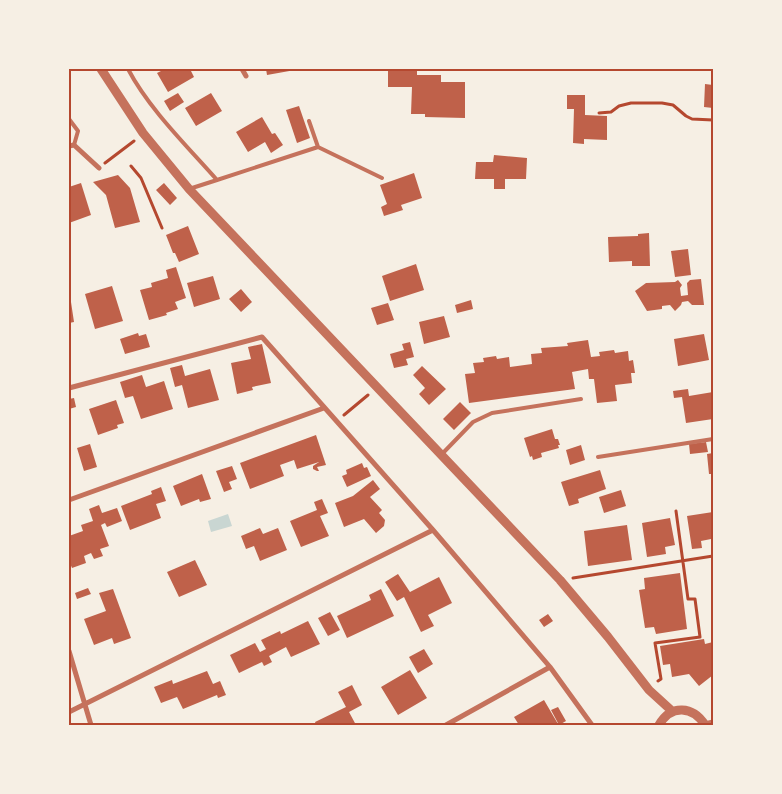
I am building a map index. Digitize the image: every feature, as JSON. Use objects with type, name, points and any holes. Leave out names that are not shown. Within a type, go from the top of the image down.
[{"type":"street","points":[[101,69],[143,133],[189,189],[560,580],[649,690],[672,711]]},
{"type":"street","points":[[242,69],[246,76]]},
{"type":"street","points":[[71,145],[99,168]]},
{"type":"street","points":[[69,388],[262,337],[433,530],[550,667],[592,725]]},
{"type":"street","points":[[69,500],[324,408]]},
{"type":"street","points":[[69,712],[433,530]]},
{"type":"street","points":[[69,651],[91,725]]},
{"type":"street","points":[[446,725],[550,667]]},
{"type":"street","points":[[659,725],[672,711],[682,710],[693,712],[708,724]]},
{"type":"lane","points":[[128,69],[136,83],[170,126],[217,180]]},
{"type":"lane","points":[[69,118],[78,130],[71,145]]},
{"type":"lane","points":[[309,121],[318,147]]},
{"type":"lane","points":[[189,189],[318,147],[382,178]]},
{"type":"lane","points":[[442,454],[474,422],[492,413],[581,399]]},
{"type":"lane","points":[[598,457],[713,439]]},
{"type":"path","points":[[599,113],[611,112],[619,106],[631,103],[667,103],[673,104],[692,119],[713,120]]},
{"type":"path","points":[[99,168],[135,140]]},
{"type":"path","points":[[131,166],[141,178],[162,228]]},
{"type":"path","points":[[336,421],[378,387]]},
{"type":"path","points":[[661,679],[655,643],[700,637],[695,598],[688,599],[676,511]]},
{"type":"path","points":[[560,580],[713,556]]},
{"type":"shaded area","points":[[228,514],[232,526],[211,532],[208,521]]},
{"type":"building","points":[[165,69],[190,69],[194,77],[168,92],[157,73]]},
{"type":"building","points":[[266,69],[294,69],[295,70],[267,75]]},
{"type":"building","points":[[388,69],[417,69],[417,75],[441,75],[441,82],[465,82],[465,118],[425,117],[425,114],[411,114],[412,87],[388,87]]},
{"type":"building","points":[[705,84],[713,85],[713,108],[704,107]]},
{"type":"building","points":[[178,93],[184,102],[170,111],[164,101]]},
{"type":"building","points":[[211,93],[222,111],[196,126],[185,108]]},
{"type":"building","points":[[567,95],[585,95],[585,115],[607,116],[607,140],[584,139],[584,144],[573,143],[574,109],[567,109]]},
{"type":"building","points":[[299,106],[310,138],[297,143],[286,110]]},
{"type":"building","points":[[262,117],[272,134],[275,133],[283,145],[271,153],[265,142],[248,152],[236,132]]},
{"type":"building","points":[[494,155],[527,158],[526,179],[505,179],[505,189],[494,189],[494,179],[475,179],[476,162],[493,162]]},
{"type":"building","points":[[414,173],[422,198],[401,205],[403,210],[384,216],[381,207],[387,204],[380,185]]},
{"type":"building","points":[[118,175],[130,188],[140,222],[115,228],[106,195],[93,182]]},
{"type":"building","points":[[81,183],[91,215],[69,223],[69,187]]},
{"type":"building","points":[[164,183],[177,198],[170,205],[156,190]]},
{"type":"building","points":[[188,226],[199,254],[179,262],[175,253],[173,253],[166,235]]},
{"type":"building","points":[[649,233],[650,266],[632,266],[632,261],[609,262],[608,237],[638,236],[638,234]]},
{"type":"building","points":[[688,249],[691,275],[675,277],[671,251]]},
{"type":"building","points":[[416,264],[424,290],[390,301],[382,276]]},
{"type":"building","points":[[176,267],[186,298],[175,302],[178,309],[166,313],[167,315],[149,320],[140,290],[152,287],[151,283],[168,278],[166,270]]},
{"type":"building","points":[[213,276],[220,299],[194,307],[187,283]]},
{"type":"building","points":[[701,279],[704,305],[692,305],[688,301],[682,302],[675,311],[670,305],[662,306],[662,309],[647,311],[635,291],[646,283],[675,282],[678,280],[682,285],[680,288],[681,296],[688,295],[687,283],[690,280]]},
{"type":"building","points":[[112,286],[123,321],[95,329],[85,294]]},
{"type":"building","points":[[241,289],[252,302],[241,312],[229,299]]},
{"type":"building","points":[[471,300],[473,309],[457,313],[455,305]]},
{"type":"building","points":[[71,302],[74,322],[69,323],[69,303]]},
{"type":"building","points":[[388,303],[394,320],[377,325],[371,308]]},
{"type":"building","points":[[444,316],[450,337],[424,344],[419,322]]},
{"type":"building","points":[[138,333],[139,336],[146,334],[150,347],[125,354],[120,339]]},
{"type":"building","points":[[704,334],[709,360],[678,366],[674,339]]},
{"type":"building","points":[[588,340],[591,357],[600,356],[599,352],[614,350],[615,353],[628,351],[629,361],[633,360],[635,373],[631,373],[632,383],[615,385],[617,401],[597,403],[594,379],[589,379],[588,369],[572,372],[575,389],[469,403],[465,374],[475,373],[473,363],[484,362],[483,358],[496,356],[497,359],[509,357],[510,367],[532,364],[531,354],[542,353],[541,348],[568,346],[567,343]]},
{"type":"building","points":[[410,342],[414,357],[406,359],[408,365],[394,368],[390,354],[404,350],[402,344]]},
{"type":"building","points":[[262,344],[271,383],[252,387],[253,390],[237,394],[231,363],[251,359],[248,347]]},
{"type":"building","points":[[182,365],[185,376],[210,369],[219,400],[188,408],[182,385],[175,387],[170,368]]},
{"type":"building","points":[[422,366],[446,389],[429,405],[419,394],[425,388],[413,375]]},
{"type":"building","points":[[142,375],[146,387],[164,381],[173,409],[141,419],[133,396],[125,398],[120,382]]},
{"type":"building","points":[[688,389],[689,396],[713,392],[713,419],[686,423],[682,397],[674,398],[673,391]]},
{"type":"building","points":[[74,398],[76,407],[69,409],[69,399]]},
{"type":"building","points":[[116,400],[124,423],[117,425],[118,428],[98,435],[89,409]]},
{"type":"building","points":[[460,402],[471,413],[454,430],[443,419]]},
{"type":"building","points":[[552,429],[555,439],[558,439],[559,448],[541,453],[542,457],[533,460],[532,456],[530,457],[524,438]]},
{"type":"building","points":[[316,435],[326,465],[317,467],[319,471],[313,469],[313,466],[319,462],[297,469],[294,460],[280,465],[284,476],[250,489],[240,463]]},
{"type":"building","points":[[706,442],[708,452],[690,454],[689,444]]},
{"type":"building","points":[[90,444],[97,467],[84,471],[77,448]]},
{"type":"building","points":[[581,445],[585,460],[570,465],[566,450]]},
{"type":"building","points":[[713,453],[713,474],[709,474],[707,454]]},
{"type":"building","points":[[362,463],[364,468],[367,467],[371,476],[347,487],[342,476],[347,474],[346,470]]},
{"type":"building","points":[[232,466],[237,479],[229,482],[232,489],[224,492],[216,471]]},
{"type":"building","points":[[600,470],[606,489],[578,499],[579,503],[569,506],[561,482]]},
{"type":"building","points":[[202,474],[211,499],[200,502],[199,499],[181,506],[173,486]]},
{"type":"building","points":[[373,480],[380,489],[370,497],[382,510],[379,513],[385,520],[384,526],[376,533],[364,519],[344,527],[335,503],[353,496]]},
{"type":"building","points":[[161,487],[166,501],[156,504],[161,518],[130,530],[121,506],[152,494],[151,491]]},
{"type":"building","points":[[621,490],[626,506],[604,513],[599,497]]},
{"type":"building","points":[[322,499],[328,513],[320,516],[329,536],[301,547],[290,521],[317,510],[314,502]]},
{"type":"building","points":[[99,505],[102,513],[117,508],[122,521],[107,527],[105,523],[101,525],[109,546],[100,549],[103,556],[94,559],[91,553],[84,556],[86,563],[72,568],[69,561],[69,536],[83,531],[81,525],[93,521],[89,509]]},
{"type":"building","points":[[713,512],[713,544],[711,539],[701,541],[702,548],[692,549],[687,516]]},
{"type":"building","points":[[670,518],[675,545],[665,547],[666,554],[647,557],[642,523]]},
{"type":"building","points":[[627,525],[632,560],[588,566],[584,531]]},
{"type":"building","points":[[260,528],[263,534],[278,528],[287,550],[260,561],[254,546],[246,549],[241,536]]},
{"type":"building","points":[[195,560],[207,585],[179,597],[167,572]]},
{"type":"building","points":[[680,573],[687,629],[656,634],[654,627],[645,628],[639,590],[645,589],[644,578]]},
{"type":"building","points":[[398,574],[410,592],[439,577],[452,603],[428,615],[434,626],[421,632],[404,597],[397,601],[385,582]]},
{"type":"building","points":[[88,588],[91,594],[77,599],[75,593]]},
{"type":"building","points":[[113,589],[131,638],[114,644],[112,638],[94,645],[84,619],[106,611],[99,593]]},
{"type":"building","points":[[381,589],[394,616],[347,638],[337,616],[371,600],[369,595]]},
{"type":"building","points":[[330,612],[340,630],[328,636],[318,618]]},
{"type":"building","points":[[548,614],[553,621],[544,627],[539,620]]},
{"type":"building","points":[[308,621],[320,644],[291,657],[286,647],[269,656],[272,662],[264,666],[262,662],[239,673],[230,655],[255,643],[260,652],[266,649],[261,640],[280,631],[281,634]]},
{"type":"building","points":[[704,639],[705,644],[713,642],[713,675],[699,686],[689,674],[672,677],[670,664],[663,665],[660,646]]},
{"type":"building","points":[[424,649],[433,664],[418,673],[409,657]]},
{"type":"building","points":[[410,670],[427,698],[398,715],[381,687]]},
{"type":"building","points":[[207,671],[213,684],[220,681],[226,695],[218,698],[217,695],[183,709],[177,697],[161,703],[154,687],[172,680],[173,684]]},
{"type":"building","points":[[352,685],[362,705],[349,712],[356,725],[316,725],[315,722],[346,707],[338,692]]},
{"type":"building","points":[[544,700],[558,724],[519,725],[514,717]]},
{"type":"building","points":[[558,707],[566,721],[559,725],[551,710]]}]
